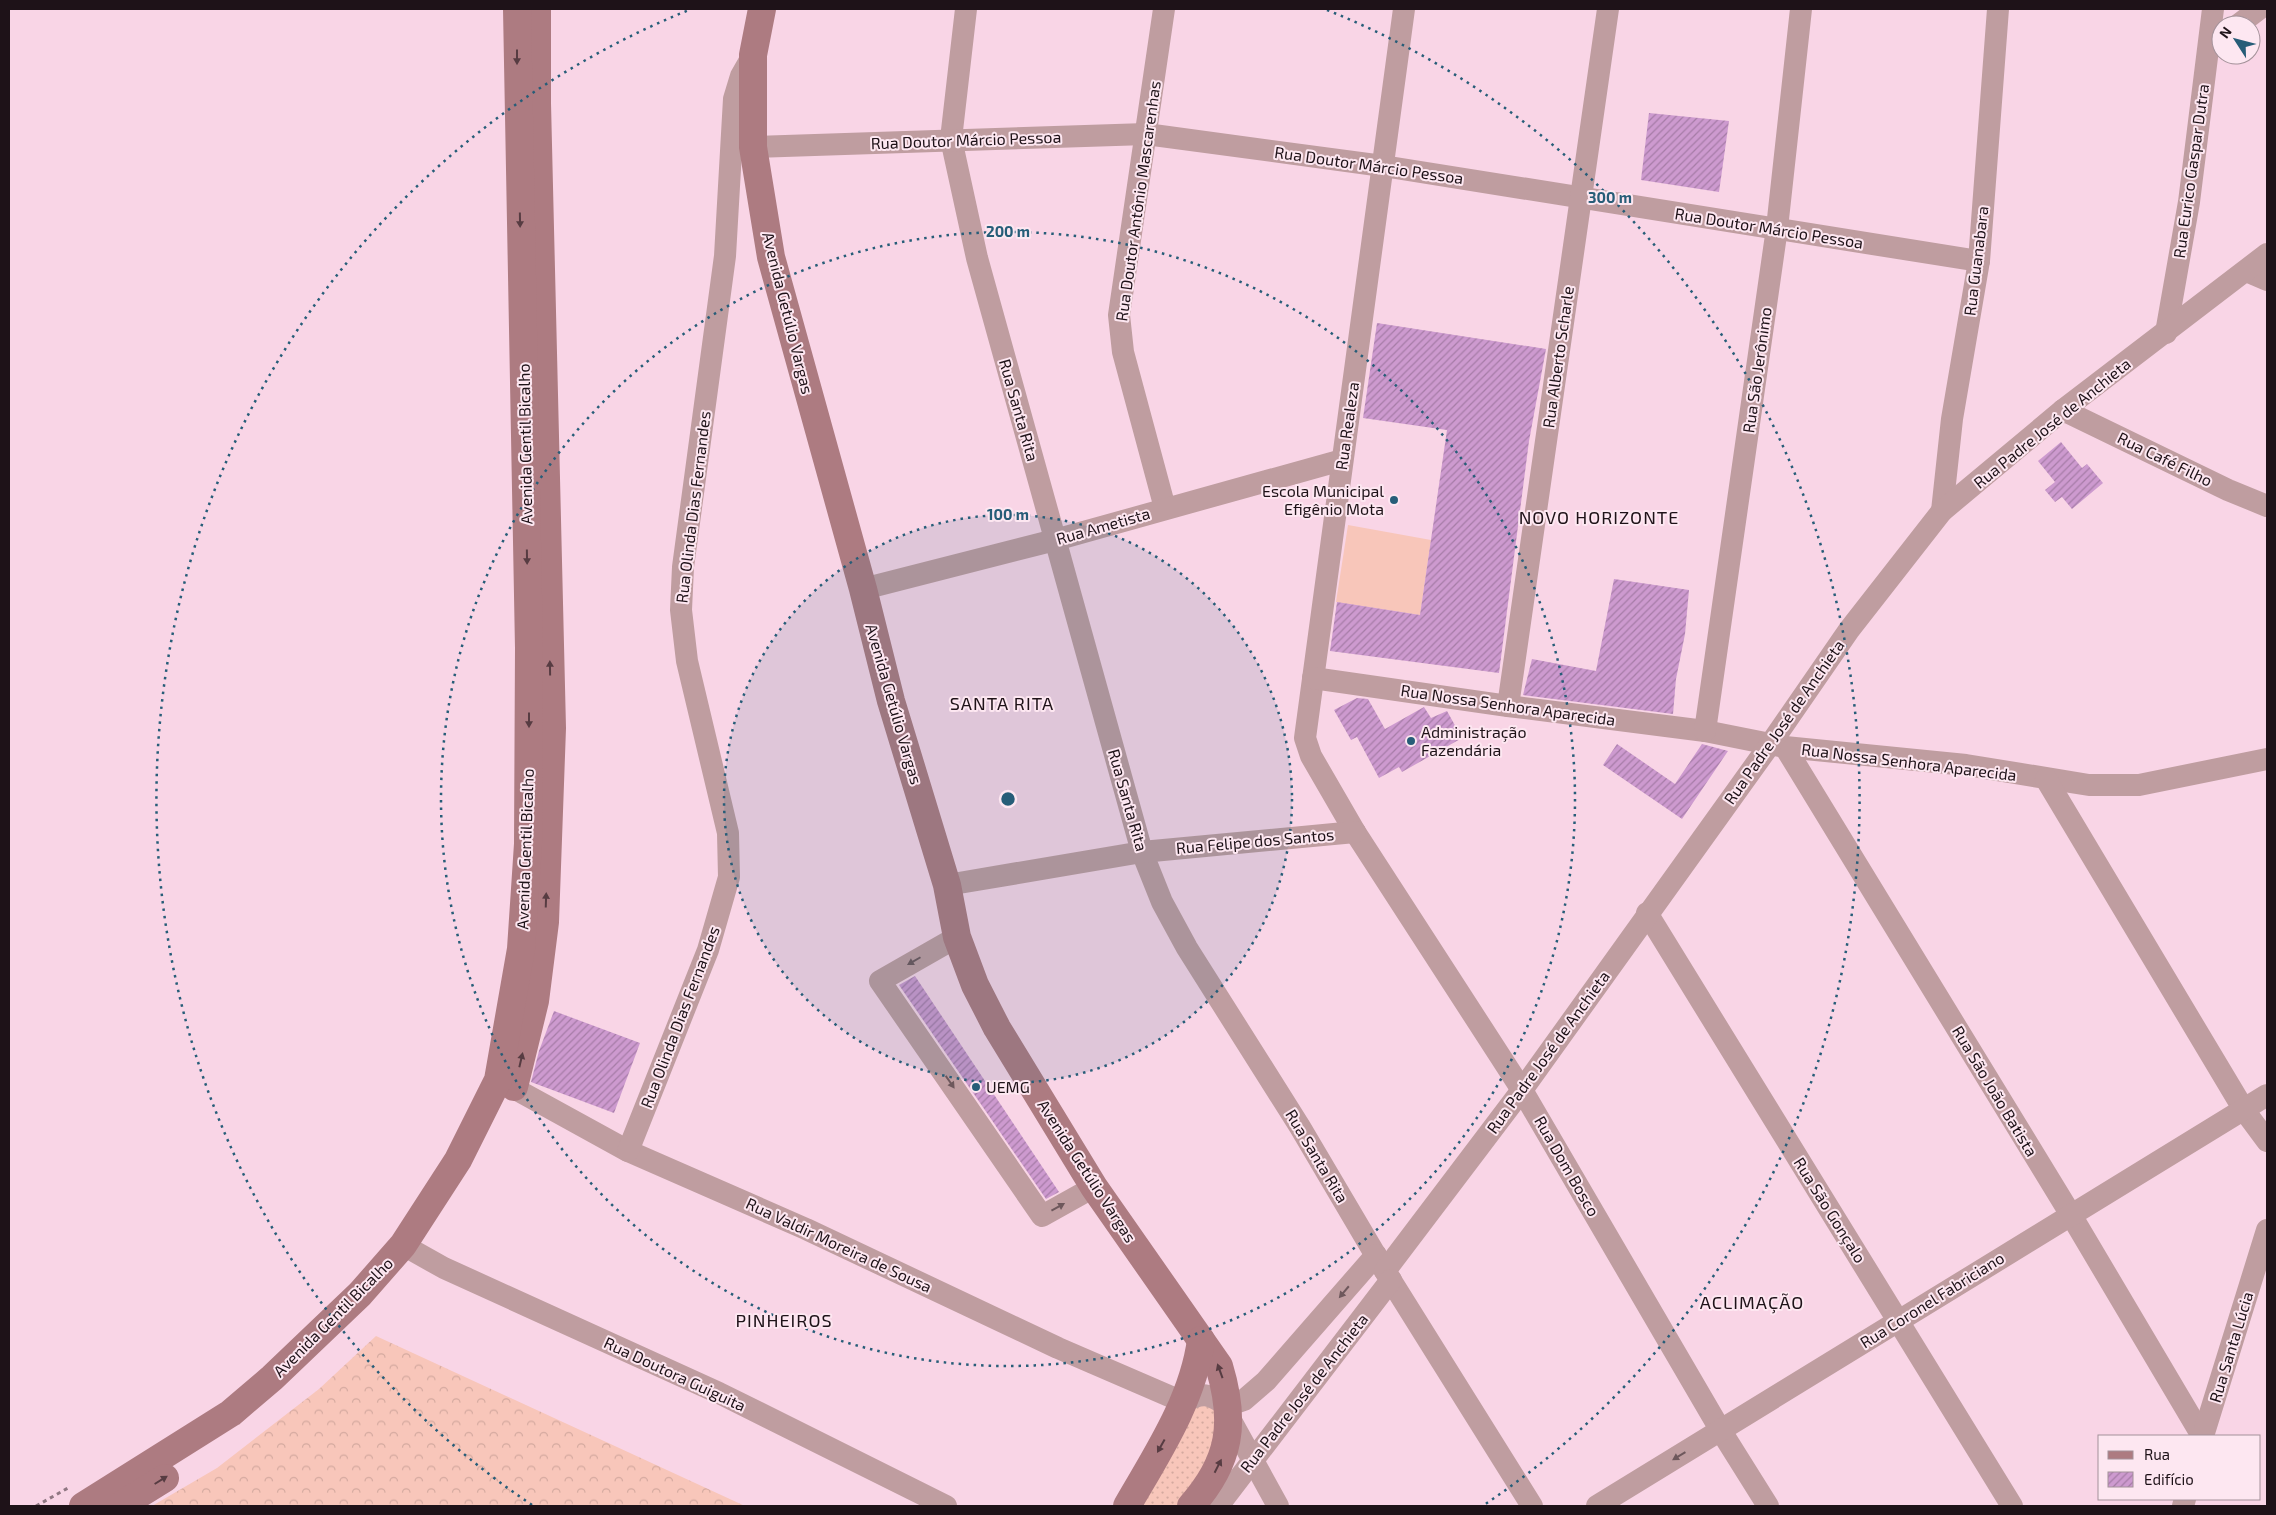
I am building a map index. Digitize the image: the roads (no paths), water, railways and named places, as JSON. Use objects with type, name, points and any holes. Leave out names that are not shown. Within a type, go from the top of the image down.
[{"type":"main road","name":"Avenida Gentil Bicalho","points":[[506,1084],[521,949],[528,844],[529,648],[517,9]]},
{"type":"main road","name":"Avenida Gentil Bicalho","points":[[120,1506],[203,1454],[261,1411],[352,1327],[472,1172],[535,1001],[545,922],[552,728],[537,103],[537,9]]},
{"type":"main road","name":"Avenida Getúlio Vargas","points":[[762,9],[753,55],[746,135],[771,257],[863,589],[891,701],[947,885],[957,937],[975,985],[997,1028],[1094,1187],[1220,1366],[1226,1387],[1230,1428],[1222,1458],[1209,1483],[1191,1506]]},
{"type":"main road","name":"Avenida Gentil Bicalho","points":[[76,1496],[231,1413],[272,1378],[360,1294],[411,1250]]},
{"type":"main road","points":[[1127,1506],[1183,1402],[1198,1367],[1202,1340]]},
{"type":"street","name":"Rua Santa Rita","points":[[966,9],[951,139],[977,258],[1142,852],[1162,902],[1187,948],[1300,1127],[1384,1269],[1532,1506]]},
{"type":"street","name":"Rua Doutor Antônio Mascarenhas","points":[[1164,9],[1119,315],[1123,352],[1165,508]]},
{"type":"street","name":"Rua Realeza","points":[[1356,832],[1311,756],[1305,738],[1404,9]]},
{"type":"street","name":"Rua Alberto Scharle","points":[[1508,706],[1608,9]]},
{"type":"street","name":"Rua São Jerônimo","points":[[1705,731],[1777,228],[1801,9]]},
{"type":"street","name":"Rua Guanabara","points":[[1942,511],[1952,419],[1979,261],[1998,9]]},
{"type":"street","name":"Rua Eurico Gaspar Dutra","points":[[2166,334],[2211,65]]},
{"type":"street","name":"Rua Doutor Márcio Pessoa","points":[[746,135],[951,139],[1146,134],[1384,166],[1777,228],[1874,246],[1979,261]]},
{"type":"street","name":"Rua Olinda Dias Fernandes","points":[[628,1151],[708,950],[729,876],[728,833],[686,661],[681,610],[683,567],[725,256],[746,135]]},
{"type":"street","name":"Rua Padre José de Anchieta","points":[[1218,1506],[1252,1461],[1384,1269],[1522,1090],[1647,914],[1778,745],[1849,630],[1942,511],[2063,410],[2166,334],[2267,254]]},
{"type":"street","points":[[2246,271],[2267,280]]},
{"type":"street","name":"Rua Café Filho","points":[[2063,410],[2228,490],[2267,506]]},
{"type":"street","name":"Rua Ametista","points":[[863,589],[1055,540],[1342,460]]},
{"type":"street","name":"Rua Nossa Senhora Aparecida","points":[[1313,678],[1508,706],[1705,731],[1778,745],[1966,765],[2089,785],[2139,785],[2267,759]]},
{"type":"street","name":"Rua São João Batista","points":[[1778,745],[2071,1215],[2201,1435]]},
{"type":"street","points":[[2046,779],[2244,1110],[2267,1141]]},
{"type":"street","name":"Rua Felipe dos Santos","points":[[947,885],[1142,852],[1356,832]]},
{"type":"street","name":"Rua Dom Bosco","points":[[1356,832],[1522,1090],[1721,1431],[1768,1506]]},
{"type":"street","name":"Rua São Gonçalo","points":[[1647,914],[2012,1506]]},
{"type":"street","points":[[957,937],[880,981],[1042,1216],[1094,1187]]},
{"type":"street","name":"Rua Valdir Moreira de Sousa","points":[[506,1084],[628,1151],[806,1228],[1058,1348],[1183,1402]]},
{"type":"street","name":"Rua Coronel Fabriciano","points":[[1597,1506],[2267,1095]]},
{"type":"street","name":"Rua Santa Lúcia","points":[[2202,1435],[2267,1230]]},
{"type":"street","name":"Rua Doutora Guiguita","points":[[411,1250],[710,1389],[946,1506]]},
{"type":"street","name":"Rua Padre José de Anchieta","points":[[1228,1412],[1266,1381],[1384,1269]]},
{"type":"street","points":[[1183,1402],[1204,1394],[1214,1397],[1228,1412],[1252,1461],[1278,1506]]},
{"type":"place","name":"Escola Municipal Efigênio Mota","points":[[1394,500]]},
{"type":"place","name":"Administração Fazendária","points":[[1411,741]]},
{"type":"place","name":"UEMG","points":[[976,1087]]},
{"type":"district","name":"NOVO HORIZONTE","points":[[1599,518]]},
{"type":"district","name":"SANTA RITA","points":[[1002,704]]},
{"type":"district","name":"ACLIMAÇÃO","points":[[1752,1303]]},
{"type":"district","name":"PINHEIROS","points":[[784,1321]]}]
